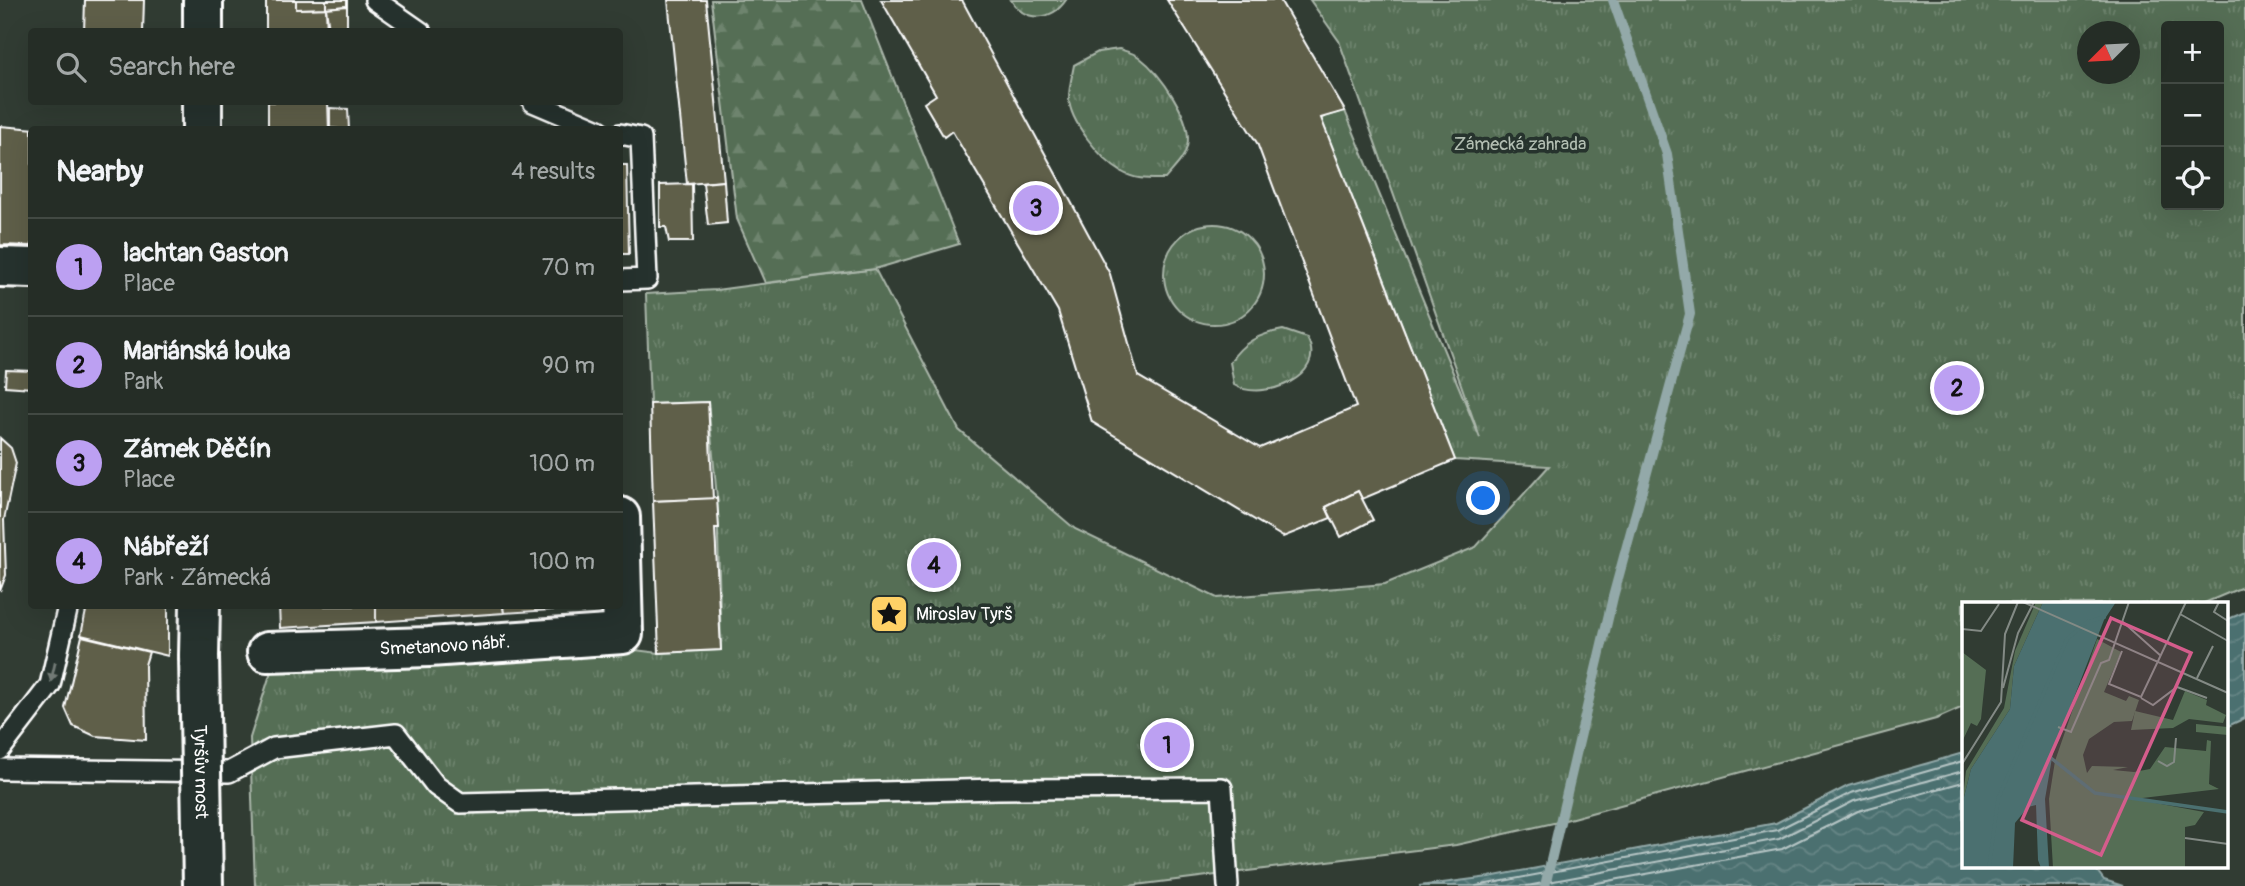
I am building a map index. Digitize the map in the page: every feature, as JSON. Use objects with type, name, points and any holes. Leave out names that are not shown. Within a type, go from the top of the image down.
[{"type":"street","points":[[203,0],[203,28]]},
{"type":"street","points":[[202,105],[202,126]]},
{"type":"street","points":[[0,267],[28,268]]},
{"type":"street","name":"Tyršův most","points":[[200,609],[203,886]]},
{"type":"street","name":"Smetanovo nábř.","points":[[267,652],[623,634],[622,609]]},
{"type":"lane","points":[[374,0],[415,28]]},
{"type":"lane","points":[[540,105],[590,126]]},
{"type":"lane","points":[[623,135],[641,138],[647,279],[623,280]]},
{"type":"lane","points":[[0,750],[50,685],[67,609]]},
{"type":"lane","points":[[0,769],[229,772],[274,748],[396,734],[436,786],[460,803],[998,789],[1222,788],[1228,886]]},
{"type":"green space","points":[[711,0],[862,0],[959,244],[875,269],[765,283],[737,219]]},
{"type":"green space","points":[[1011,0],[1066,0],[1053,12],[1031,16]]},
{"type":"green space","name":"Zámecká zahrada","points":[[1310,0],[2245,0],[2245,586],[2207,602],[1962,602],[1962,707],[1936,719],[1558,822],[1456,845],[1128,886],[255,886],[250,738],[274,662],[587,644],[659,653],[721,650],[717,498],[708,402],[650,404],[646,294],[716,290],[875,269],[959,430],[1075,529],[1217,598],[1385,584],[1476,547],[1549,466],[1455,460],[1321,118],[1345,111],[1480,438],[1339,41]]},
{"type":"green space","points":[[1119,49],[1137,56],[1156,74],[1174,98],[1185,124],[1188,136],[1186,152],[1165,179],[1143,179],[1114,167],[1088,140],[1070,107],[1069,94],[1074,65],[1098,52]]},
{"type":"green space","points":[[1214,224],[1242,232],[1256,246],[1264,274],[1256,302],[1242,316],[1214,324],[1186,316],[1172,302],[1164,274],[1172,246],[1186,232]]},
{"type":"green space","points":[[1283,330],[1307,338],[1311,352],[1309,364],[1301,374],[1275,388],[1246,389],[1234,385],[1230,362],[1240,349],[1252,340]]},
{"type":"water","points":[[2245,612],[2245,718],[2228,726],[2228,619]]},
{"type":"water","points":[[1962,753],[1962,868],[2095,868],[2104,880],[2123,886],[1419,886],[1489,877],[1776,823],[1848,786]]},
{"type":"building","points":[[85,0],[144,0],[143,28],[84,28]]},
{"type":"building","points":[[266,0],[296,0],[296,9],[326,8],[327,28],[266,28]]},
{"type":"building","points":[[296,0],[326,0],[326,8],[296,9]]},
{"type":"building","points":[[326,0],[347,0],[347,6],[326,8]]},
{"type":"building","points":[[668,0],[706,0],[724,181],[687,184]]},
{"type":"building","points":[[881,0],[962,0],[1110,274],[1138,376],[1260,448],[1356,407],[1257,143],[1167,0],[1280,0],[1345,111],[1321,118],[1455,460],[1362,499],[1358,491],[1326,507],[1331,518],[1283,537],[1092,422],[1058,311],[952,131],[944,137],[924,103],[936,95]]},
{"type":"building","points":[[347,6],[347,28],[329,28],[326,8]]},
{"type":"building","points":[[268,105],[328,105],[329,126],[268,126]]},
{"type":"building","points":[[330,108],[348,109],[349,126],[330,126]]},
{"type":"building","points":[[0,126],[28,128],[28,246],[0,245]]},
{"type":"building","points":[[623,165],[627,165],[629,254],[623,254]]},
{"type":"building","points":[[724,181],[727,223],[708,225],[703,183]]},
{"type":"building","points":[[692,184],[693,242],[669,242],[666,227],[660,227],[660,185]]},
{"type":"building","points":[[6,370],[28,371],[28,388],[5,386]]},
{"type":"building","points":[[708,402],[713,499],[653,501],[650,404]]},
{"type":"building","points":[[0,438],[11,448],[16,463],[4,520],[6,575],[0,591]]},
{"type":"building","points":[[1358,491],[1373,520],[1341,537],[1326,507]]},
{"type":"building","points":[[717,498],[719,528],[715,528],[721,650],[659,653],[653,501]]},
{"type":"building","points":[[86,609],[168,609],[168,656],[81,635]]},
{"type":"building","points":[[279,609],[376,609],[376,622],[280,628]]},
{"type":"building","points":[[376,609],[503,609],[504,613],[376,622]]},
{"type":"building","points":[[503,609],[567,609],[504,613]]},
{"type":"building","points":[[82,636],[149,652],[145,665],[146,740],[95,736],[73,726],[65,708]]},
{"type":"waterway","points":[[1545,886],[1613,597],[1690,314],[1667,154],[1613,0]]},
{"type":"place","name":"Zámek Děčín","points":[[1036,208]]},
{"type":"place","name":"Mariánská louka","points":[[1957,388]]},
{"type":"place","name":"Nábřeží","points":[[934,565]]},
{"type":"place","name":"Miroslav Tyrš","points":[[889,614]]},
{"type":"place","name":"lachtan Gaston","points":[[1167,745]]}]
